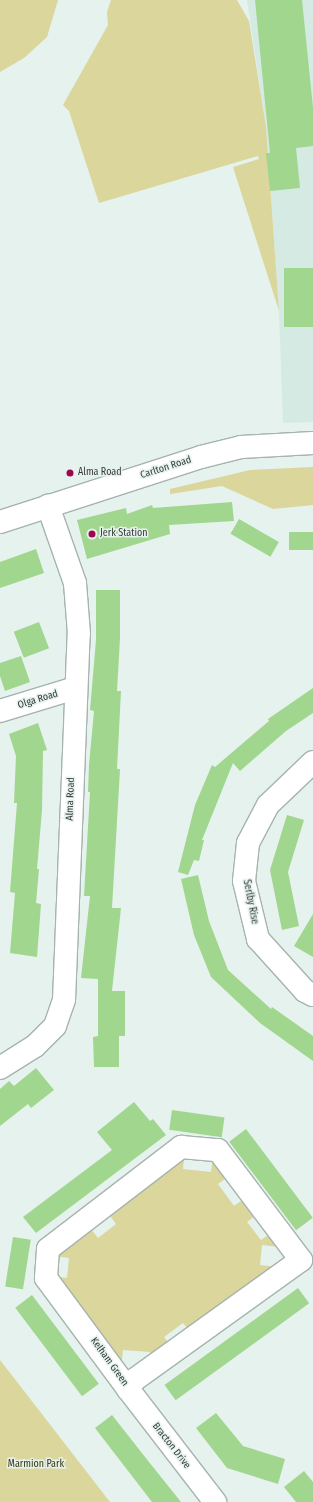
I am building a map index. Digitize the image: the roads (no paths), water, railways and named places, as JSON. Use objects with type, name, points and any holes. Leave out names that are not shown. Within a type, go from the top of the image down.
[{"type":"street","name":"Carlton Road","points":[[0,522],[201,457],[241,447],[313,443]]},
{"type":"street","name":"Alma Road","points":[[0,1068],[36,1046],[55,1026],[64,1000],[75,688],[79,634],[75,583],[48,506]]},
{"type":"street","name":"Olga Road","points":[[0,711],[75,688]]},
{"type":"street","name":"Serlby Rise","points":[[313,762],[268,805],[248,843],[244,881],[258,940],[305,990],[313,995]]},
{"type":"street","name":"Kelham Green","points":[[181,1147],[218,1150],[307,1262],[134,1380],[128,1389],[46,1278],[48,1249],[181,1147]]},
{"type":"street","name":"Bracton Drive","points":[[128,1389],[215,1502]]},
{"type":"place","name":"Alma Road","points":[[70,473]]},
{"type":"place","name":"Jerk Station","points":[[92,534]]},
{"type":"park label","name":"Marmion Park","points":[[36,1465]]}]
